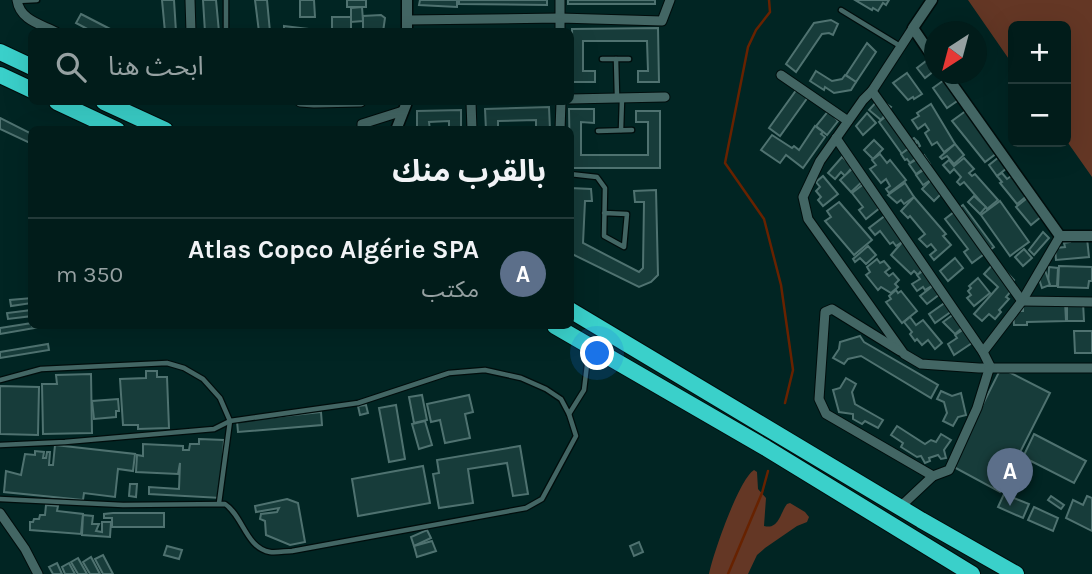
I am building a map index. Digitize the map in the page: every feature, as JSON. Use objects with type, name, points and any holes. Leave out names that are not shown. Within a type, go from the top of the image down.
[{"type":"highway","points":[[0,52],[28,65]]},
{"type":"highway","points":[[0,75],[28,88]]},
{"type":"highway","points":[[63,105],[108,126]]},
{"type":"highway","points":[[111,105],[156,126]]},
{"type":"highway","points":[[574,312],[1016,574]]},
{"type":"highway","points":[[561,329],[972,574]]},
{"type":"street","points":[[17,0],[20,13],[47,28]]},
{"type":"street","points":[[190,0],[191,28]]},
{"type":"street","points":[[407,0],[407,25],[471,19],[662,21],[670,0]]},
{"type":"street","points":[[560,0],[560,28]]},
{"type":"street","points":[[904,354],[808,219],[803,197],[820,161],[872,91],[932,0]]},
{"type":"street","points":[[471,19],[471,28]]},
{"type":"street","points":[[913,28],[924,44]]},
{"type":"street","points":[[781,75],[848,121]]},
{"type":"street","points":[[952,84],[1060,236]]},
{"type":"street","points":[[872,91],[1022,301]]},
{"type":"street","points":[[574,99],[664,97]]},
{"type":"street","points":[[471,105],[471,126]]},
{"type":"street","points":[[559,126],[561,105]]},
{"type":"street","points":[[362,126],[405,106]]},
{"type":"street","points":[[398,126],[405,106]]},
{"type":"street","points":[[836,138],[990,366],[977,408],[948,470],[933,476],[900,507]]},
{"type":"street","points":[[1060,236],[1092,236]]},
{"type":"street","points":[[983,352],[1022,301],[1060,236]]},
{"type":"street","points":[[1022,301],[1092,302]]},
{"type":"street","points":[[933,476],[826,414],[819,399],[825,312],[832,309],[921,365],[1092,368]]},
{"type":"street","points":[[865,330],[886,328]]},
{"type":"street","points":[[0,513],[25,549],[38,574]]},
{"type":"lane","points":[[17,0],[37,0]]},
{"type":"lane","points":[[226,0],[226,28]]},
{"type":"lane","points":[[841,10],[900,46]]},
{"type":"lane","points":[[602,59],[629,59]]},
{"type":"lane","points":[[616,59],[621,130]]},
{"type":"lane","points":[[598,131],[632,130]]},
{"type":"lane","points":[[574,174],[597,177],[605,188],[604,213],[604,236],[624,247],[627,214],[604,213]]},
{"type":"lane","points":[[569,414],[584,390],[589,344]]},
{"type":"lane","points":[[0,380],[41,369],[167,363],[184,368],[203,379],[220,398],[230,421],[219,504]]},
{"type":"lane","points":[[0,445],[214,429],[230,421],[358,404],[449,373],[485,370],[521,378],[561,399],[576,436],[542,499],[526,508],[292,551],[270,552],[256,546],[233,509],[225,503],[123,505],[0,499]]},
{"type":"shaded area","points":[[968,0],[1092,0],[1092,177],[1071,147],[1071,21],[1008,21],[1008,58],[987,27],[987,21],[983,21]]},
{"type":"shaded area","points":[[754,470],[757,472],[758,489],[766,498],[764,526],[773,526],[790,503],[805,512],[809,517],[807,522],[797,526],[757,555],[748,574],[709,574],[734,502]]},
{"type":"building","points":[[162,0],[174,0],[176,28],[165,28]]},
{"type":"building","points":[[203,0],[216,0],[219,28],[205,28]]},
{"type":"building","points":[[255,0],[267,0],[270,28],[258,28]]},
{"type":"building","points":[[300,0],[314,0],[315,17],[300,17]]},
{"type":"building","points":[[347,0],[366,0],[366,7],[347,7]]},
{"type":"building","points":[[420,0],[457,0],[457,7],[419,5]]},
{"type":"building","points":[[459,0],[547,0],[547,5],[459,4]]},
{"type":"building","points":[[568,0],[655,0],[655,4],[568,4]]},
{"type":"building","points":[[855,0],[889,0],[886,5],[883,3],[878,11]]},
{"type":"building","points":[[362,7],[363,21],[351,22],[351,8]]},
{"type":"building","points":[[81,14],[108,28],[85,28],[76,23]]},
{"type":"building","points":[[381,15],[385,18],[384,28],[363,28],[363,16]]},
{"type":"building","points":[[332,17],[351,17],[351,28],[332,28]]},
{"type":"building","points":[[831,20],[838,24],[833,35],[822,34],[796,72],[786,64],[814,23]]},
{"type":"building","points":[[658,28],[659,82],[638,82],[638,71],[648,71],[647,41],[583,41],[583,71],[595,71],[595,82],[574,82],[574,29]]},
{"type":"building","points":[[867,43],[876,52],[856,82],[846,75]]},
{"type":"building","points":[[924,63],[924,77],[917,68]]},
{"type":"building","points":[[816,71],[832,81],[842,79],[845,75],[856,82],[851,90],[834,93],[810,81]]},
{"type":"building","points":[[907,73],[922,94],[908,100],[893,83]]},
{"type":"building","points":[[938,84],[947,84],[960,99],[947,108],[933,88]]},
{"type":"building","points":[[797,89],[808,97],[780,136],[769,128]]},
{"type":"building","points":[[879,99],[891,107],[881,120],[869,110]]},
{"type":"building","points":[[931,104],[955,144],[944,152],[937,142],[932,145],[925,133],[929,130],[925,124],[918,129],[912,120],[919,116],[917,113]]},
{"type":"building","points":[[549,107],[550,126],[536,126],[536,120],[498,121],[498,126],[486,126],[485,109]]},
{"type":"building","points":[[569,109],[594,109],[594,123],[581,122],[581,155],[648,155],[648,122],[636,122],[636,111],[660,111],[660,168],[574,168],[574,126],[569,126]]},
{"type":"building","points":[[461,110],[461,126],[449,126],[449,121],[417,126],[417,111]]},
{"type":"building","points":[[829,110],[838,121],[827,135],[816,126]]},
{"type":"building","points":[[967,110],[1001,150],[985,162],[952,121]]},
{"type":"building","points":[[891,112],[911,140],[914,138],[917,141],[902,154],[879,122]]},
{"type":"building","points":[[867,113],[876,123],[863,135],[856,126]]},
{"type":"building","points":[[0,118],[28,132],[28,142],[0,129]]},
{"type":"building","points":[[815,126],[825,137],[803,168],[786,155],[780,163],[761,150],[772,135],[799,150]]},
{"type":"building","points":[[874,140],[883,149],[873,159],[864,150]]},
{"type":"building","points":[[918,142],[920,146],[917,148],[922,154],[910,163],[901,154]]},
{"type":"building","points":[[955,144],[964,155],[954,164],[947,156],[942,159],[940,157]]},
{"type":"building","points":[[880,154],[887,163],[890,160],[906,180],[889,193],[886,189],[890,186],[886,179],[881,183],[870,169],[876,165],[872,160]]},
{"type":"building","points":[[924,155],[930,164],[916,174],[909,164]]},
{"type":"building","points":[[842,157],[853,166],[845,176],[841,172],[835,179],[828,173]]},
{"type":"building","points":[[999,157],[1007,168],[997,176],[989,165]]},
{"type":"building","points":[[964,158],[974,169],[969,173],[972,176],[975,174],[998,200],[987,209],[964,182],[960,185],[957,182],[961,177],[954,169],[950,173],[943,165],[949,160],[954,166]]},
{"type":"building","points":[[928,167],[935,177],[923,185],[916,175]]},
{"type":"building","points":[[853,168],[864,180],[851,192],[840,180]]},
{"type":"building","points":[[1002,173],[1007,179],[1014,174],[1033,191],[1017,204],[1000,183],[1002,182],[997,176]]},
{"type":"building","points":[[823,176],[838,194],[823,206],[818,200],[821,197],[816,191],[820,187],[816,182]]},
{"type":"building","points":[[934,177],[946,189],[934,201],[922,189]]},
{"type":"building","points":[[865,183],[881,207],[866,219],[859,210],[863,207],[852,193]]},
{"type":"building","points":[[905,183],[914,197],[904,204],[901,200],[897,203],[888,195]]},
{"type":"building","points":[[574,188],[591,189],[592,201],[585,201],[583,243],[639,272],[643,268],[644,202],[635,202],[634,191],[656,190],[658,275],[651,282],[639,287],[574,255]]},
{"type":"building","points":[[1031,195],[1042,216],[1031,225],[1016,207]]},
{"type":"building","points":[[974,196],[986,207],[980,214],[968,202]]},
{"type":"building","points":[[914,197],[946,234],[943,236],[951,245],[934,260],[930,255],[936,250],[931,244],[927,247],[919,239],[925,234],[910,216],[908,218],[901,211]]},
{"type":"building","points":[[1000,201],[1029,242],[1010,256],[981,215]]},
{"type":"building","points":[[839,202],[872,240],[854,255],[825,221],[831,217],[827,211]]},
{"type":"building","points":[[963,205],[994,247],[972,263],[964,252],[968,249],[945,219]]},
{"type":"building","points":[[886,215],[905,240],[896,246],[893,242],[890,244],[880,231],[875,235],[869,228]]},
{"type":"building","points":[[1043,232],[1049,238],[1034,255],[1029,250]]},
{"type":"building","points":[[1069,237],[1087,238],[1089,257],[1056,260],[1055,248],[1065,247],[1064,243],[1070,242]]},
{"type":"building","points":[[904,240],[923,268],[918,275],[914,271],[911,274],[891,255]]},
{"type":"building","points":[[868,246],[876,255],[866,264],[860,258],[855,262],[853,259]]},
{"type":"building","points":[[1024,249],[1032,258],[1023,266],[1015,257]]},
{"type":"building","points":[[955,258],[963,268],[948,281],[940,271]]},
{"type":"building","points":[[877,259],[880,263],[884,261],[890,268],[885,272],[889,276],[893,273],[899,280],[895,284],[898,287],[891,293],[881,287],[878,290],[866,275],[870,272],[867,267]]},
{"type":"building","points":[[996,261],[1014,280],[1008,287],[1012,290],[995,319],[989,314],[982,321],[974,314],[998,287],[984,274]]},
{"type":"building","points":[[1059,266],[1092,267],[1092,281],[1089,281],[1088,288],[1058,287]]},
{"type":"building","points":[[1049,267],[1058,268],[1057,286],[1048,286]]},
{"type":"building","points":[[1045,270],[1050,285],[1042,288],[1037,273]]},
{"type":"building","points":[[923,271],[938,282],[925,290],[923,287],[917,291],[912,284],[920,279],[917,275]]},
{"type":"building","points":[[978,278],[990,293],[974,306],[967,298],[971,295],[968,291],[971,288],[969,286]]},
{"type":"building","points":[[938,282],[940,294],[927,304],[920,296]]},
{"type":"building","points":[[896,290],[898,293],[901,291],[917,311],[902,323],[886,302]]},
{"type":"building","points":[[28,298],[28,304],[11,306],[10,300]]},
{"type":"building","points":[[1023,301],[1065,301],[1066,321],[1014,325],[1013,311],[1023,311]]},
{"type":"building","points":[[946,302],[952,311],[935,323],[929,314]]},
{"type":"building","points":[[1067,302],[1083,302],[1084,321],[1067,321]]},
{"type":"building","points":[[28,310],[28,316],[8,319],[7,313]]},
{"type":"building","points":[[958,311],[962,328],[955,334],[943,322]]},
{"type":"building","points":[[910,317],[916,325],[923,320],[942,343],[935,349],[928,340],[922,345],[917,339],[915,341],[904,322]]},
{"type":"building","points":[[28,324],[29,329],[0,334],[0,328]]},
{"type":"building","points":[[964,329],[972,343],[954,355],[948,344]]},
{"type":"building","points":[[1074,331],[1092,331],[1092,353],[1075,353]]},
{"type":"building","points":[[860,336],[864,342],[938,385],[931,398],[861,356],[848,359],[844,364],[833,358],[840,342]]},
{"type":"building","points":[[48,344],[49,350],[0,358],[0,352]]},
{"type":"building","points":[[1001,368],[1050,393],[1000,492],[952,466]]},
{"type":"building","points":[[146,371],[157,371],[157,377],[167,377],[169,428],[138,429],[138,425],[123,425],[120,379],[146,378]]},
{"type":"building","points":[[91,374],[92,433],[43,434],[42,384],[57,384],[56,375]]},
{"type":"building","points":[[846,378],[856,384],[852,392],[855,404],[883,420],[878,428],[865,421],[862,424],[853,419],[853,414],[839,412],[833,390],[840,388]]},
{"type":"building","points":[[0,386],[39,387],[38,435],[0,434]]},
{"type":"building","points":[[941,391],[952,396],[961,393],[966,415],[958,417],[953,426],[943,421],[947,413],[944,402],[937,399]]},
{"type":"building","points":[[422,395],[427,420],[414,423],[409,397]]},
{"type":"building","points":[[469,395],[473,412],[465,414],[470,438],[445,443],[440,420],[431,422],[427,404]]},
{"type":"building","points":[[118,399],[119,411],[116,411],[116,417],[94,419],[92,401]]},
{"type":"building","points":[[366,405],[368,413],[360,415],[358,406]]},
{"type":"building","points":[[396,405],[405,459],[389,462],[379,408]]},
{"type":"building","points":[[321,412],[322,425],[238,432],[237,421]]},
{"type":"building","points":[[425,421],[432,445],[419,449],[412,424]]},
{"type":"building","points":[[897,426],[925,444],[931,440],[936,442],[941,434],[951,440],[944,450],[946,458],[941,459],[938,455],[929,458],[930,461],[925,463],[921,456],[917,457],[901,447],[903,443],[891,435]]},
{"type":"building","points":[[1034,434],[1086,461],[1074,483],[1023,457]]},
{"type":"building","points":[[199,439],[224,440],[221,498],[149,494],[149,487],[179,489],[180,463],[178,474],[136,472],[137,455],[143,456],[143,444],[183,446],[183,450],[189,450],[190,444],[199,444]]},
{"type":"building","points":[[55,445],[135,454],[133,471],[118,469],[115,497],[84,493],[83,500],[4,492],[6,471],[21,475],[25,454],[35,455],[35,451],[44,452],[43,458],[50,452],[49,465],[53,465]]},
{"type":"building","points":[[520,446],[528,494],[513,496],[507,463],[468,469],[473,503],[439,508],[433,474],[439,473],[437,460]]},
{"type":"building","points":[[423,466],[430,503],[358,516],[352,479]]},
{"type":"building","points":[[130,484],[137,484],[136,497],[129,496]]},
{"type":"building","points":[[1004,494],[1029,504],[1023,518],[998,507]]},
{"type":"building","points":[[1051,496],[1064,505],[1061,509],[1048,500]]},
{"type":"building","points":[[1087,496],[1092,498],[1092,531],[1066,518],[1073,500],[1083,505]]},
{"type":"building","points":[[287,499],[298,503],[305,542],[290,545],[266,535],[265,521],[260,519],[261,514],[277,512],[279,508],[256,512],[255,506]]},
{"type":"building","points":[[46,505],[58,506],[57,511],[83,514],[81,534],[30,530],[30,522],[39,519],[40,515],[45,515]]},
{"type":"building","points":[[1034,507],[1058,518],[1053,531],[1028,520]]},
{"type":"building","points":[[113,513],[164,513],[164,527],[112,527],[112,518],[104,518],[104,514]]},
{"type":"building","points":[[83,515],[93,516],[92,524],[99,524],[96,531],[102,532],[102,522],[111,522],[110,537],[82,535]]},
{"type":"building","points":[[427,530],[431,538],[414,546],[411,537]]},
{"type":"building","points":[[432,541],[436,551],[417,557],[414,546]]},
{"type":"building","points":[[639,542],[643,552],[634,556],[630,546]]},
{"type":"building","points":[[167,546],[182,550],[179,559],[164,555]]},
{"type":"building","points":[[103,555],[113,574],[103,574],[95,559]]},
{"type":"building","points":[[91,557],[100,574],[90,574],[83,562]]},
{"type":"building","points":[[78,558],[87,574],[78,574],[71,562]]},
{"type":"building","points":[[57,563],[62,574],[53,574],[49,567]]},
{"type":"building","points":[[69,563],[75,574],[65,574],[62,567]]},
{"type":"waterway","points":[[769,0],[770,12],[756,30],[748,47],[725,163],[764,219],[781,285],[793,370],[785,403]]},
{"type":"waterway","points":[[728,574],[762,493],[768,471]]},
{"type":"place","name":"Atlas Copco Algérie SPA","points":[[1010,506]]}]
